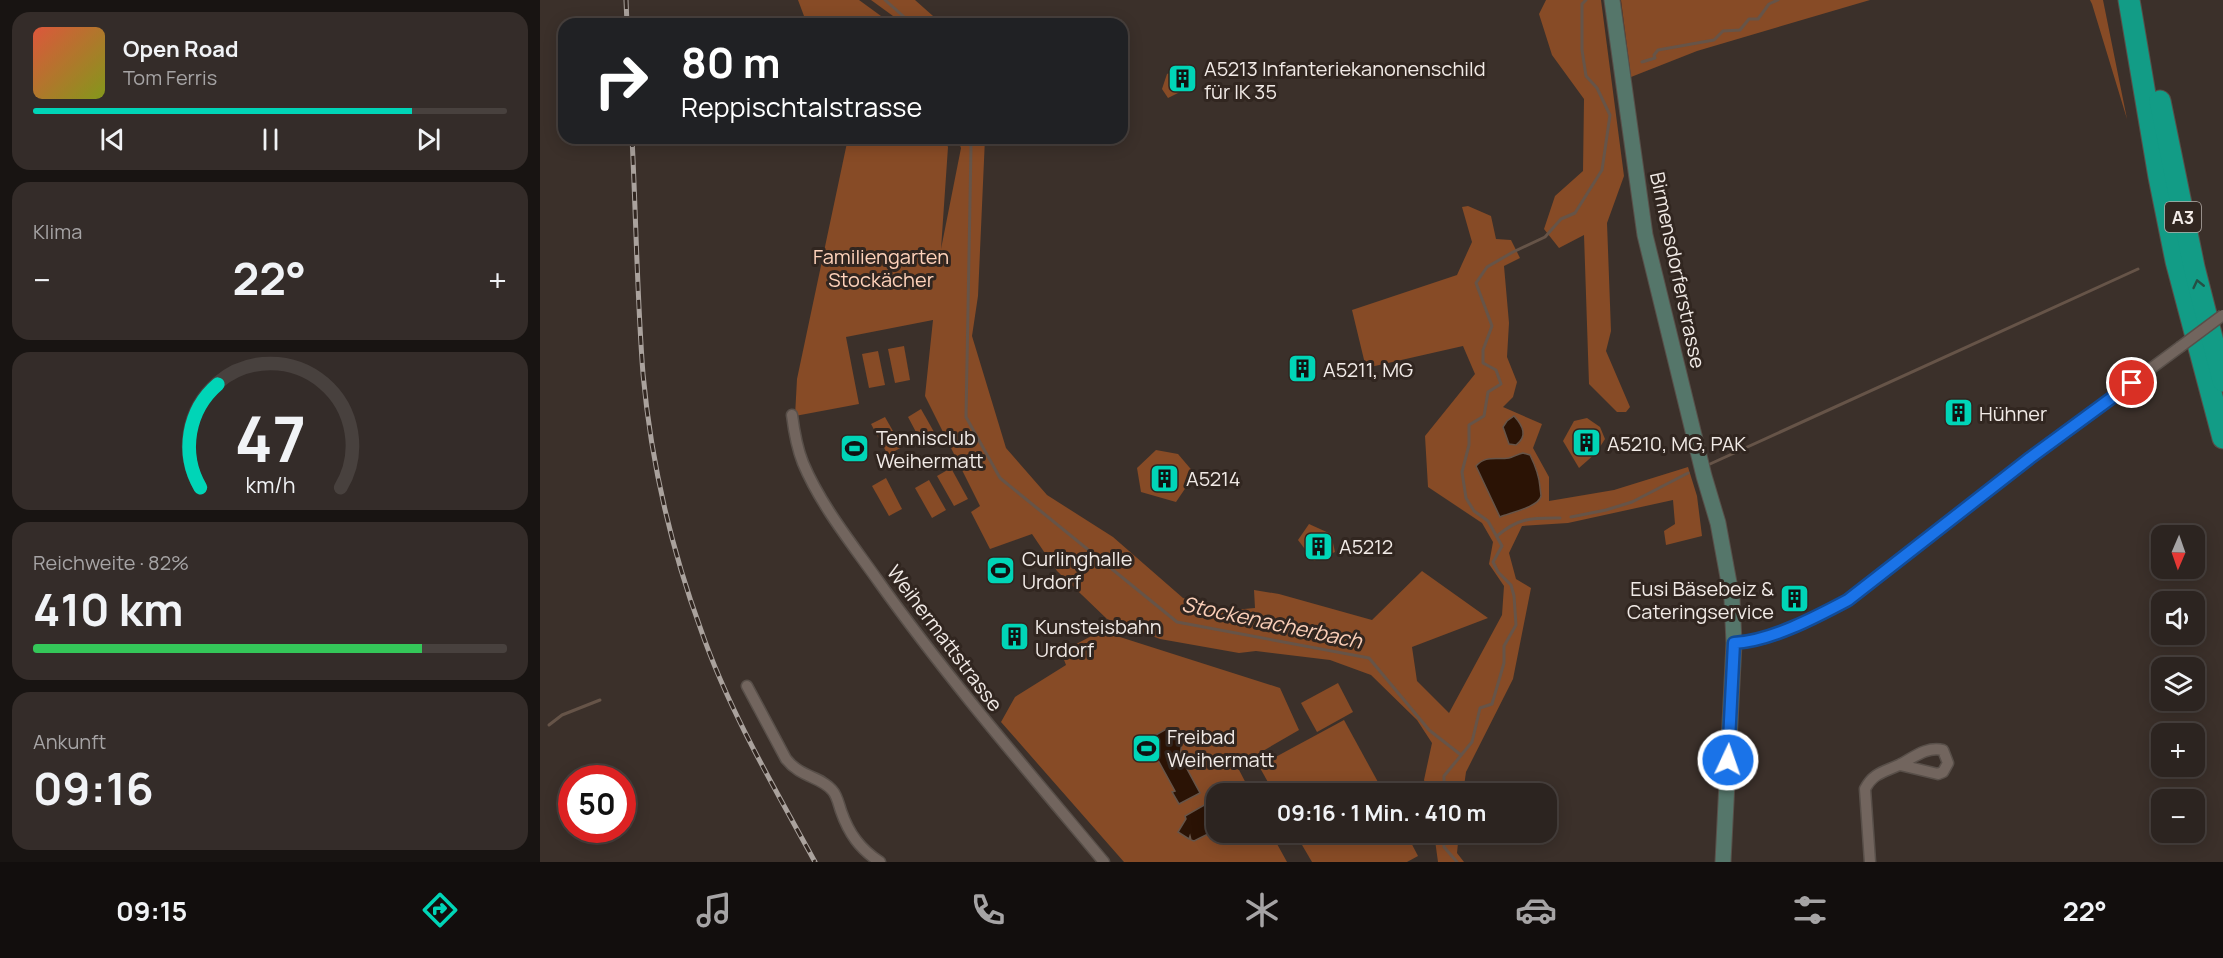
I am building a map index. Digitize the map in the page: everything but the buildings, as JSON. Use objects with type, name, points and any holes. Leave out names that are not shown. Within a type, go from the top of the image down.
[{"type":"highway","points":[[2116,0],[2124,44],[2139,60]]},
{"type":"highway","name":"A3","points":[[2129,0],[2176,261],[2223,438]]},
{"type":"highway","name":"A3","points":[[2143,0],[2163,119],[2183,216],[2223,381]]},
{"type":"main road","name":"Birmensdorferstrasse","points":[[1612,0],[1645,235],[1704,476],[1718,523],[1732,598],[1734,643],[1723,862]]},
{"type":"street","points":[[1734,643],[1756,640],[1780,631],[1822,614],[1848,600],[2030,458],[2223,315]]},
{"type":"street","name":"Weihermattstrasse","points":[[792,415],[803,463],[812,482],[853,545],[932,654],[1104,862]]},
{"type":"street","points":[[747,686],[786,759],[794,769],[825,784],[833,791],[848,831],[856,842],[880,862]]},
{"type":"street","points":[[1870,862],[1865,789],[1875,776],[1900,765]]},
{"type":"green space","points":[[798,0],[859,0],[884,18],[805,18]]},
{"type":"green space","points":[[871,0],[915,0],[935,18],[896,18]]},
{"type":"green space","points":[[1546,0],[1601,0],[1624,176],[1607,223],[1611,331],[1606,351],[1630,407],[1626,412],[1617,412],[1589,384],[1584,235],[1559,248],[1544,229],[1555,196],[1583,171],[1584,99],[1552,55],[1539,14]]},
{"type":"green space","points":[[1621,0],[1870,0],[1697,51],[1631,77]]},
{"type":"green space","points":[[2090,0],[2103,0],[2127,119],[2092,4]]},
{"type":"green space","points":[[1188,64],[1196,76],[1192,86],[1168,98],[1162,89],[1167,74]]},
{"type":"green space","name":"Familiengarten Stockächer","points":[[847,144],[947,144],[941,249],[961,148],[959,144],[985,144],[978,296],[972,336],[1006,448],[1047,495],[1113,537],[1183,598],[1222,611],[1255,608],[1254,590],[1279,594],[1372,620],[1422,571],[1488,618],[1412,647],[1417,681],[1449,713],[1502,615],[1504,586],[1489,564],[1493,542],[1482,523],[1428,487],[1425,436],[1475,374],[1463,346],[1366,368],[1352,310],[1457,275],[1472,242],[1462,207],[1468,206],[1491,216],[1496,239],[1511,240],[1520,258],[1504,266],[1509,323],[1507,357],[1517,382],[1513,397],[1503,407],[1542,424],[1533,448],[1549,477],[1549,501],[1614,490],[1688,467],[1697,496],[1702,536],[1666,545],[1664,531],[1675,524],[1673,500],[1568,523],[1522,526],[1509,553],[1516,579],[1531,588],[1513,679],[1466,772],[1464,783],[1425,783],[1432,743],[1417,720],[1371,675],[1330,660],[1256,651],[1239,653],[1160,639],[1107,619],[1057,571],[1032,534],[990,549],[971,512],[980,506],[925,396],[933,320],[846,337],[859,404],[795,416],[797,379]]},
{"type":"green space","points":[[904,346],[910,380],[895,383],[888,349]]},
{"type":"green space","points":[[878,351],[885,385],[869,388],[862,354]]},
{"type":"green space","points":[[921,409],[938,439],[924,447],[908,417]]},
{"type":"green space","points":[[885,417],[902,447],[888,455],[871,424]]},
{"type":"green space","points":[[1587,418],[1600,427],[1605,439],[1596,453],[1579,468],[1563,441],[1574,421]]},
{"type":"green space","points":[[1156,450],[1178,454],[1195,474],[1176,502],[1141,492],[1137,468]]},
{"type":"green space","points":[[951,468],[968,499],[954,506],[937,476]]},
{"type":"green space","points":[[886,478],[902,509],[889,516],[872,486]]},
{"type":"green space","points":[[929,480],[946,510],[932,518],[915,488]]},
{"type":"green space","points":[[1309,524],[1331,534],[1335,552],[1314,561],[1298,540]]},
{"type":"green space","name":"Freibad Weihermatt","points":[[1101,631],[1280,688],[1299,730],[1237,766],[1246,783],[1206,783],[1206,843],[1277,843],[1287,862],[1124,862],[1001,722],[1015,697],[1066,665],[1061,652]]},
{"type":"green space","points":[[1338,683],[1353,712],[1317,732],[1301,703]]},
{"type":"green space","points":[[1344,720],[1379,783],[1268,783],[1259,766]]},
{"type":"green space","points":[[1301,843],[1411,843],[1418,856],[1407,862],[1312,862]]},
{"type":"green space","points":[[1435,843],[1458,843],[1457,853],[1464,862],[1438,862]]},
{"type":"shaded area","points":[[1514,416],[1523,431],[1520,442],[1516,445],[1509,444],[1503,427]]},
{"type":"shaded area","points":[[1523,453],[1530,455],[1534,463],[1541,496],[1530,506],[1500,517],[1476,466],[1487,459],[1509,458]]},
{"type":"shaded area","points":[[1168,728],[1171,733],[1183,735],[1180,756],[1200,793],[1179,804],[1172,792],[1175,791],[1147,740]]},
{"type":"shaded area","points":[[1206,804],[1206,835],[1194,841],[1190,836],[1189,839],[1178,832],[1186,819],[1185,816]]},
{"type":"waterway","name":"Stockenacherbach","points":[[885,0],[905,18]]},
{"type":"waterway","points":[[1444,783],[1444,776],[1472,742],[1480,708],[1492,704],[1504,663],[1504,646],[1516,625],[1511,585],[1498,572],[1493,562],[1502,546],[1488,521],[1474,511],[1466,498],[1462,472],[1469,445],[1469,425],[1484,416],[1488,392],[1501,384],[1496,370],[1483,363],[1483,350],[1492,326],[1476,283],[1487,267],[1545,237],[1561,219],[1575,213],[1602,170],[1610,115],[1597,88],[1586,76],[1582,50],[1582,4],[1586,0]]},
{"type":"waterway","points":[[1642,62],[1655,58],[1654,55],[1658,50],[1714,40],[1723,31],[1740,30],[1749,19],[1758,19],[1769,4],[1778,0]]},
{"type":"waterway","name":"Stockenacherbach","points":[[970,144],[966,417],[1000,478],[1177,622],[1369,658],[1429,730],[1461,755]]},
{"type":"waterway","points":[[1710,464],[2138,269]]},
{"type":"waterway","points":[[1571,517],[1632,502],[1688,473]]},
{"type":"waterway","points":[[1497,536],[1519,522],[1541,518],[1560,518]]},
{"type":"waterway","points":[[549,725],[562,715],[600,700]]},
{"type":"waterway","points":[[1444,843],[1444,847],[1457,862]]},
{"type":"railway","points":[[626,0],[627,18]]},
{"type":"railway","points":[[632,144],[643,374],[657,472],[680,568],[712,660],[725,690],[753,748],[815,862]]},
{"type":"place","name":"A5213 Infanteriekanonenschild für IK 35","points":[[1183,79]]},
{"type":"place","name":"A5211, MG","points":[[1302,369]]},
{"type":"place","name":"Hühner","points":[[1958,413]]},
{"type":"place","name":"A5210, MG, PAK","points":[[1586,443]]},
{"type":"place","name":"Tennisclub Weihermatt","points":[[855,449]]},
{"type":"place","name":"A5214","points":[[1165,478]]},
{"type":"place","name":"A5212","points":[[1318,546]]},
{"type":"place","name":"Curlinghalle Urdorf","points":[[1001,570]]},
{"type":"place","name":"Eusi Bäsebeiz & Cateringservice","points":[[1795,599]]},
{"type":"place","name":"Kunsteisbahn Urdorf","points":[[1014,637]]},
{"type":"place","name":"Freibad Weihermatt","points":[[1146,748]]},
{"type":"route","points":[[1728,760],[1734,643],[1756,640],[1780,631],[1822,614],[1848,600],[2030,458],[2132,383]]}]
